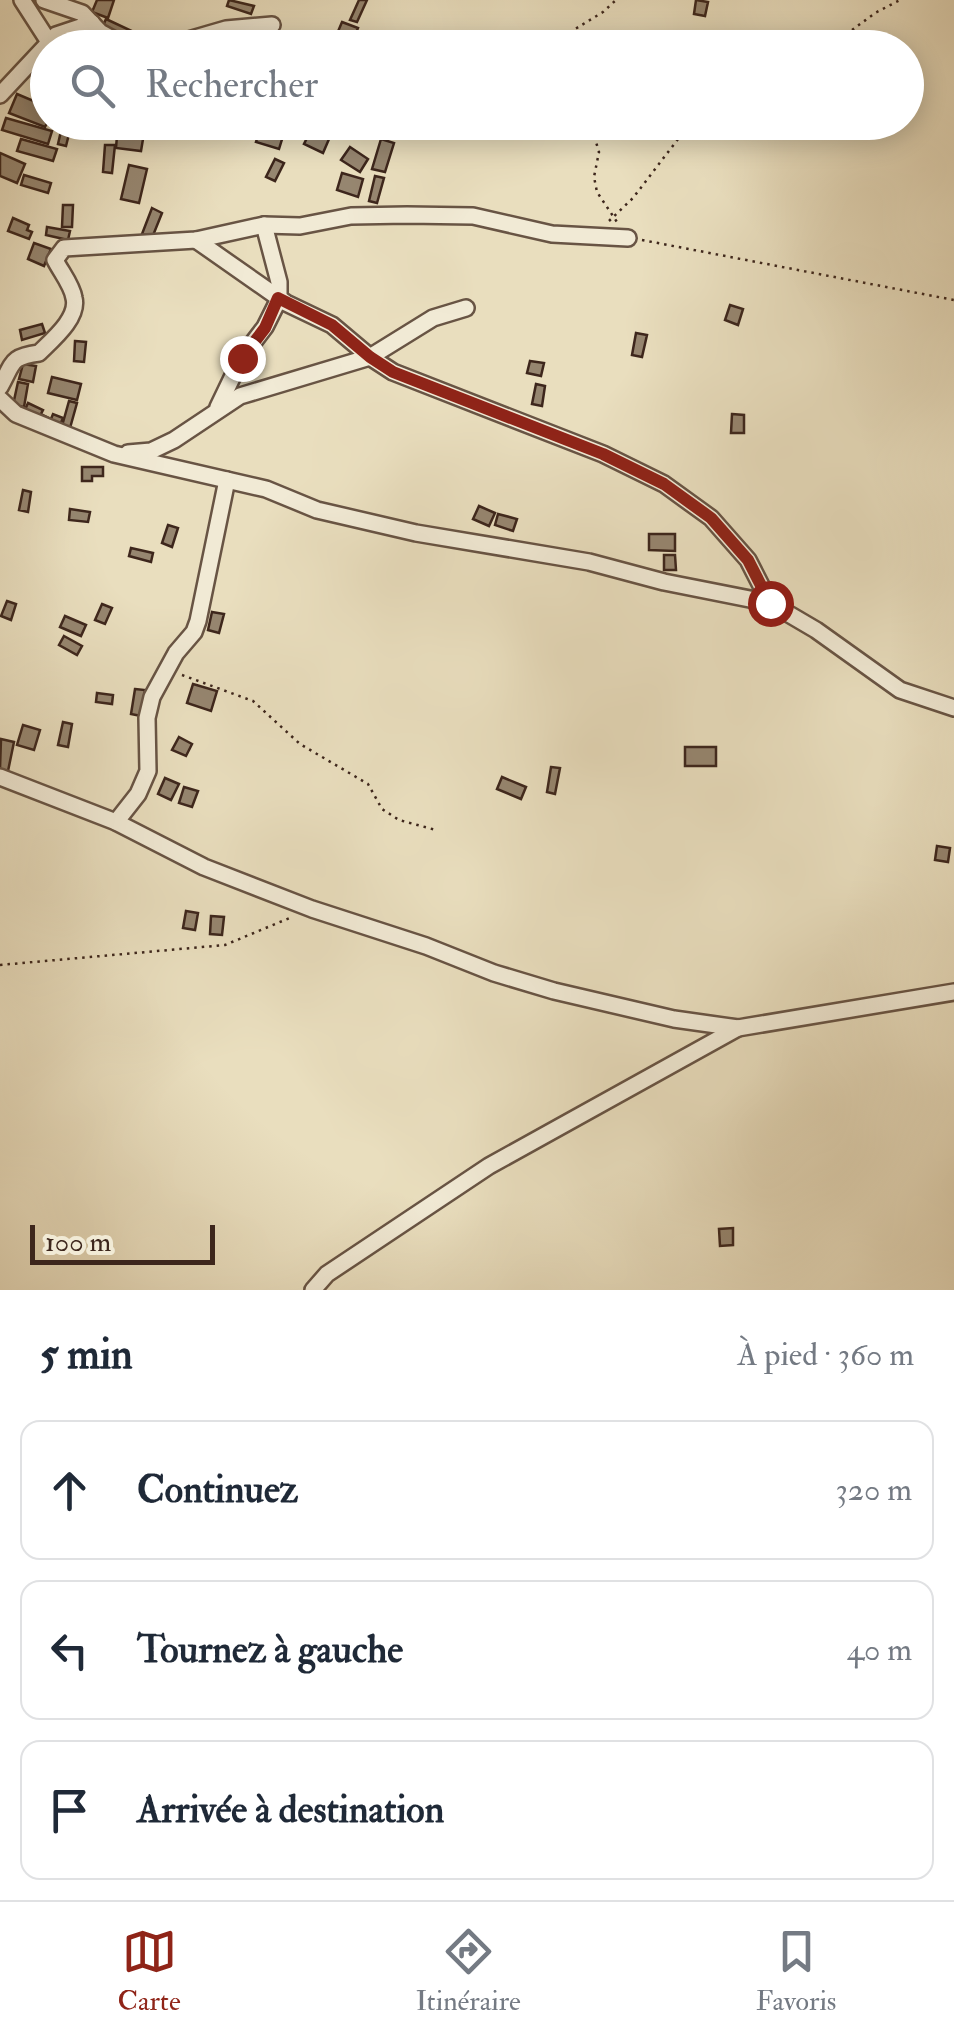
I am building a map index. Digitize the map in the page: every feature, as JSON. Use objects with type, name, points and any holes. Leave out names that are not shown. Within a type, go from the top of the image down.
[{"type":"street","points":[[22,0],[41,30]]},
{"type":"street","points":[[44,0],[82,13],[98,30]]},
{"type":"street","points":[[71,30],[92,23]]},
{"type":"street","points":[[223,30],[272,26]]},
{"type":"street","points":[[0,95],[30,63]]},
{"type":"street","points":[[0,387],[17,358],[39,353],[68,321],[75,300],[55,260],[64,248],[196,240],[264,225],[300,226],[352,216],[472,216],[552,234],[628,238]]},
{"type":"street","points":[[216,410],[242,358],[265,328],[278,298],[279,282],[264,225]]},
{"type":"street","points":[[196,240],[278,298],[332,325],[393,372],[603,454],[664,484],[711,518],[748,560],[770,603]]},
{"type":"street","points":[[114,454],[151,451],[174,440],[230,400],[370,357],[433,318],[466,308]]},
{"type":"street","points":[[0,399],[16,414],[114,454],[266,490],[316,510],[398,529],[589,562],[770,603],[816,630],[900,690],[954,708]]},
{"type":"street","points":[[116,822],[138,794],[148,770],[147,718],[152,696],[198,621],[227,480]]},
{"type":"street","points":[[0,777],[116,822],[204,866],[312,909],[554,991],[674,1019],[738,1028],[954,992]]},
{"type":"street","points":[[314,1290],[327,1274],[488,1166],[738,1028]]},
{"type":"path","points":[[574,30],[616,0]]},
{"type":"path","points":[[853,30],[900,0]]},
{"type":"path","points":[[595,140],[599,152],[594,177],[597,192],[628,238],[954,300]]},
{"type":"path","points":[[592,236],[632,198],[677,140]]},
{"type":"path","points":[[167,670],[253,701],[300,744],[368,784],[382,808],[398,820],[436,830]]},
{"type":"path","points":[[0,965],[225,945],[312,909]]},
{"type":"building","points":[[97,0],[114,0],[108,18],[92,12]]},
{"type":"building","points":[[229,0],[254,6],[251,14],[227,6]]},
{"type":"building","points":[[359,0],[367,0],[357,22],[350,20]]},
{"type":"building","points":[[696,0],[708,2],[705,16],[694,14]]},
{"type":"building","points":[[106,19],[130,30],[107,30],[102,28]]},
{"type":"building","points":[[342,22],[358,28],[357,30],[339,30]]},
{"type":"building","points":[[17,94],[30,99],[30,121],[9,113]]},
{"type":"building","points":[[6,118],[30,125],[30,139],[2,130]]},
{"type":"building","points":[[21,139],[57,149],[53,161],[17,151]]},
{"type":"building","points":[[117,140],[143,140],[141,151],[116,148]]},
{"type":"building","points":[[257,140],[282,140],[279,149]]},
{"type":"building","points":[[306,140],[329,140],[323,153],[304,144]]},
{"type":"building","points":[[381,140],[394,143],[385,172],[372,169]]},
{"type":"building","points":[[105,145],[115,145],[112,173],[103,172]]},
{"type":"building","points":[[350,147],[368,159],[360,172],[341,160]]},
{"type":"building","points":[[0,153],[25,164],[17,183],[0,176]]},
{"type":"building","points":[[275,159],[284,163],[275,181],[266,177]]},
{"type":"building","points":[[129,165],[147,169],[139,203],[121,199]]},
{"type":"building","points":[[342,173],[363,179],[358,197],[337,190]]},
{"type":"building","points":[[24,175],[51,183],[48,193],[21,185]]},
{"type":"building","points":[[375,176],[384,178],[377,203],[369,201]]},
{"type":"building","points":[[63,205],[73,205],[72,227],[62,227]]},
{"type":"building","points":[[152,208],[162,213],[152,238],[142,234]]},
{"type":"building","points":[[13,218],[29,225],[29,239],[8,231]]},
{"type":"building","points":[[47,227],[70,231],[68,240],[46,235]]},
{"type":"building","points":[[34,243],[51,249],[44,266],[28,259]]},
{"type":"building","points":[[730,305],[743,309],[738,325],[725,320]]},
{"type":"building","points":[[42,324],[45,333],[22,340],[20,330]]},
{"type":"building","points":[[636,333],[647,335],[642,357],[632,355]]},
{"type":"building","points":[[75,341],[86,342],[84,362],[74,361]]},
{"type":"building","points":[[530,361],[544,363],[541,376],[527,373]]},
{"type":"building","points":[[23,364],[36,366],[33,382],[19,379]]},
{"type":"building","points":[[52,377],[81,384],[77,400],[48,393]]},
{"type":"building","points":[[18,382],[28,384],[24,407],[13,405]]},
{"type":"building","points":[[536,384],[545,386],[542,406],[532,404]]},
{"type":"building","points":[[69,401],[77,403],[70,428],[62,426]]},
{"type":"building","points":[[28,403],[51,419],[53,414],[63,418],[59,427],[24,412]]},
{"type":"building","points":[[732,414],[744,415],[744,433],[731,433]]},
{"type":"building","points":[[82,467],[103,467],[103,476],[82,481]]},
{"type":"building","points":[[23,490],[31,492],[28,512],[19,510]]},
{"type":"building","points":[[479,506],[495,513],[489,526],[473,519]]},
{"type":"building","points":[[70,509],[90,512],[88,522],[69,520]]},
{"type":"building","points":[[498,514],[517,519],[513,531],[495,525]]},
{"type":"building","points":[[168,525],[178,528],[172,547],[162,543]]},
{"type":"building","points":[[649,534],[675,534],[675,551],[649,550]]},
{"type":"building","points":[[131,548],[153,553],[151,562],[129,556]]},
{"type":"building","points":[[664,555],[675,555],[676,570],[664,570]]},
{"type":"building","points":[[7,601],[16,604],[11,620],[1,616]]},
{"type":"building","points":[[102,604],[112,608],[105,624],[95,620]]},
{"type":"building","points":[[212,612],[224,614],[219,633],[208,630]]},
{"type":"building","points":[[65,616],[86,625],[81,636],[60,627]]},
{"type":"building","points":[[64,636],[82,646],[77,655],[59,645]]},
{"type":"building","points":[[193,684],[217,691],[211,711],[187,703]]},
{"type":"building","points":[[135,689],[145,690],[141,716],[131,714]]},
{"type":"building","points":[[97,693],[113,695],[112,704],[96,702]]},
{"type":"building","points":[[63,722],[72,724],[68,747],[58,745]]},
{"type":"building","points":[[23,725],[40,730],[34,750],[17,745]]},
{"type":"building","points":[[179,737],[192,744],[186,756],[172,750]]},
{"type":"building","points":[[1,739],[14,742],[8,771],[0,769]]},
{"type":"building","points":[[685,747],[716,747],[716,766],[685,766]]},
{"type":"building","points":[[551,767],[560,768],[555,794],[547,792]]},
{"type":"building","points":[[502,777],[526,787],[521,799],[497,789]]},
{"type":"building","points":[[165,778],[179,784],[171,800],[158,794]]},
{"type":"building","points":[[184,787],[198,791],[192,807],[179,803]]},
{"type":"building","points":[[937,846],[950,848],[948,862],[935,860]]},
{"type":"building","points":[[186,911],[198,913],[195,930],[183,928]]},
{"type":"building","points":[[211,916],[224,917],[222,935],[210,934]]},
{"type":"building","points":[[733,1228],[733,1245],[720,1246],[719,1229]]},
{"type":"route","points":[[242,358],[265,328],[278,298],[332,325],[393,372],[603,454],[664,484],[711,518],[748,560],[770,603]]}]
